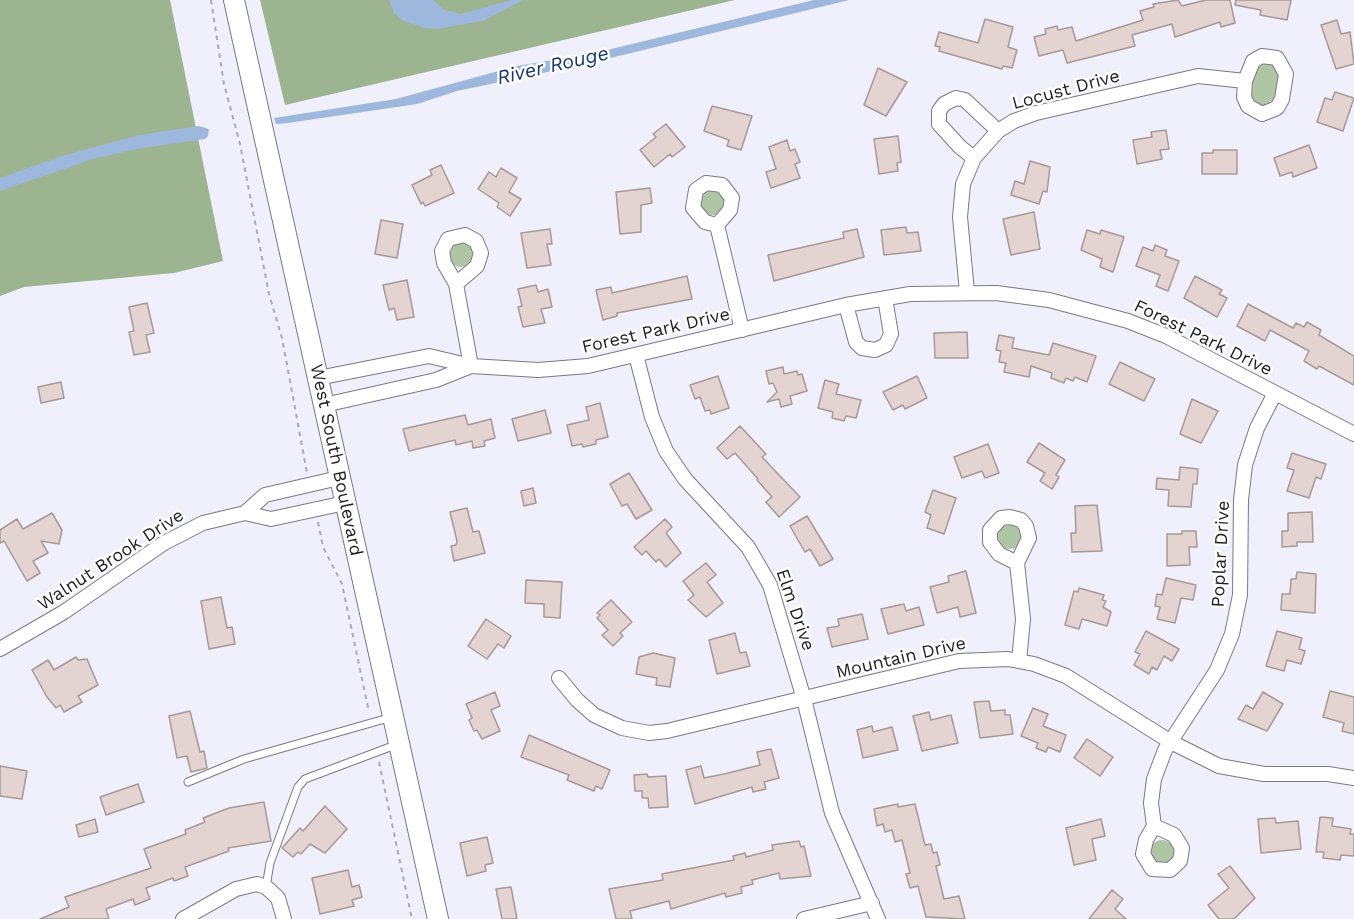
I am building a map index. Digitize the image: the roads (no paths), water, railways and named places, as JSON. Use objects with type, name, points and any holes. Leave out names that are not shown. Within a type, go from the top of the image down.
[{"type":"main road","name":"West South Boulevard","points":[[234,0],[438,919]]},
{"type":"street","name":"Locust Drive","points":[[967,292],[960,201],[963,184],[974,158],[998,131],[1014,121],[1036,113],[1180,79],[1216,76],[1245,81]]},
{"type":"street","points":[[974,158],[960,147],[939,124],[939,111],[944,104],[956,98],[965,100],[998,131]]},
{"type":"street","points":[[717,225],[742,330]]},
{"type":"street","points":[[456,284],[471,366]]},
{"type":"street","name":"Forest Park Drive","points":[[318,378],[429,356],[471,366],[555,371],[636,355],[846,305],[940,292],[967,292],[1049,300],[1128,321],[1166,336],[1354,434]]},
{"type":"street","points":[[846,305],[856,342],[862,348],[875,350],[886,345],[891,334],[885,298]]},
{"type":"street","name":"Elm Drive","points":[[636,355],[652,417],[666,451],[685,479],[748,547],[764,572],[775,598],[804,699],[832,813],[878,919]]},
{"type":"street","name":"Forest Park Drive","points":[[324,405],[435,380],[471,366]]},
{"type":"street","name":"Poplar Drive","points":[[1154,826],[1151,803],[1154,779],[1160,762],[1217,670],[1232,634],[1240,595],[1241,500],[1245,465],[1257,428],[1275,393]]},
{"type":"street","name":"Walnut Brook Drive","points":[[245,513],[265,495],[339,478]]},
{"type":"street","points":[[292,489],[297,513]]},
{"type":"street","name":"Walnut Brook Drive","points":[[0,649],[64,612],[184,532],[203,523],[245,513],[271,519],[345,503]]},
{"type":"street","points":[[1017,563],[1023,600],[1019,661]]},
{"type":"street","name":"Mountain Drive","points":[[559,678],[576,700],[594,715],[622,728],[649,732],[667,731],[959,662],[998,659],[1019,661],[1049,669],[1085,686],[1171,742],[1206,761],[1248,773],[1328,774],[1354,778]]},
{"type":"street","points":[[183,919],[244,885],[257,884],[266,887],[278,898],[284,919]]},
{"type":"street","points":[[804,919],[872,903]]},
{"type":"lane","points":[[188,782],[244,759],[392,717]]},
{"type":"lane","points":[[266,887],[270,863],[298,787],[305,779],[398,744]]},
{"type":"water","points":[[389,0],[433,0],[445,10],[461,14],[511,0],[523,0],[483,21],[437,29],[424,28],[402,20],[394,13]]},
{"type":"water","name":"River Rouge","points":[[814,0],[849,0],[590,63],[457,91],[417,104],[288,123],[276,124],[274,118],[396,99],[517,66],[599,52]]},
{"type":"water","points":[[199,126],[209,129],[205,139],[142,148],[96,158],[0,191],[0,178],[62,156],[139,135]]}]
